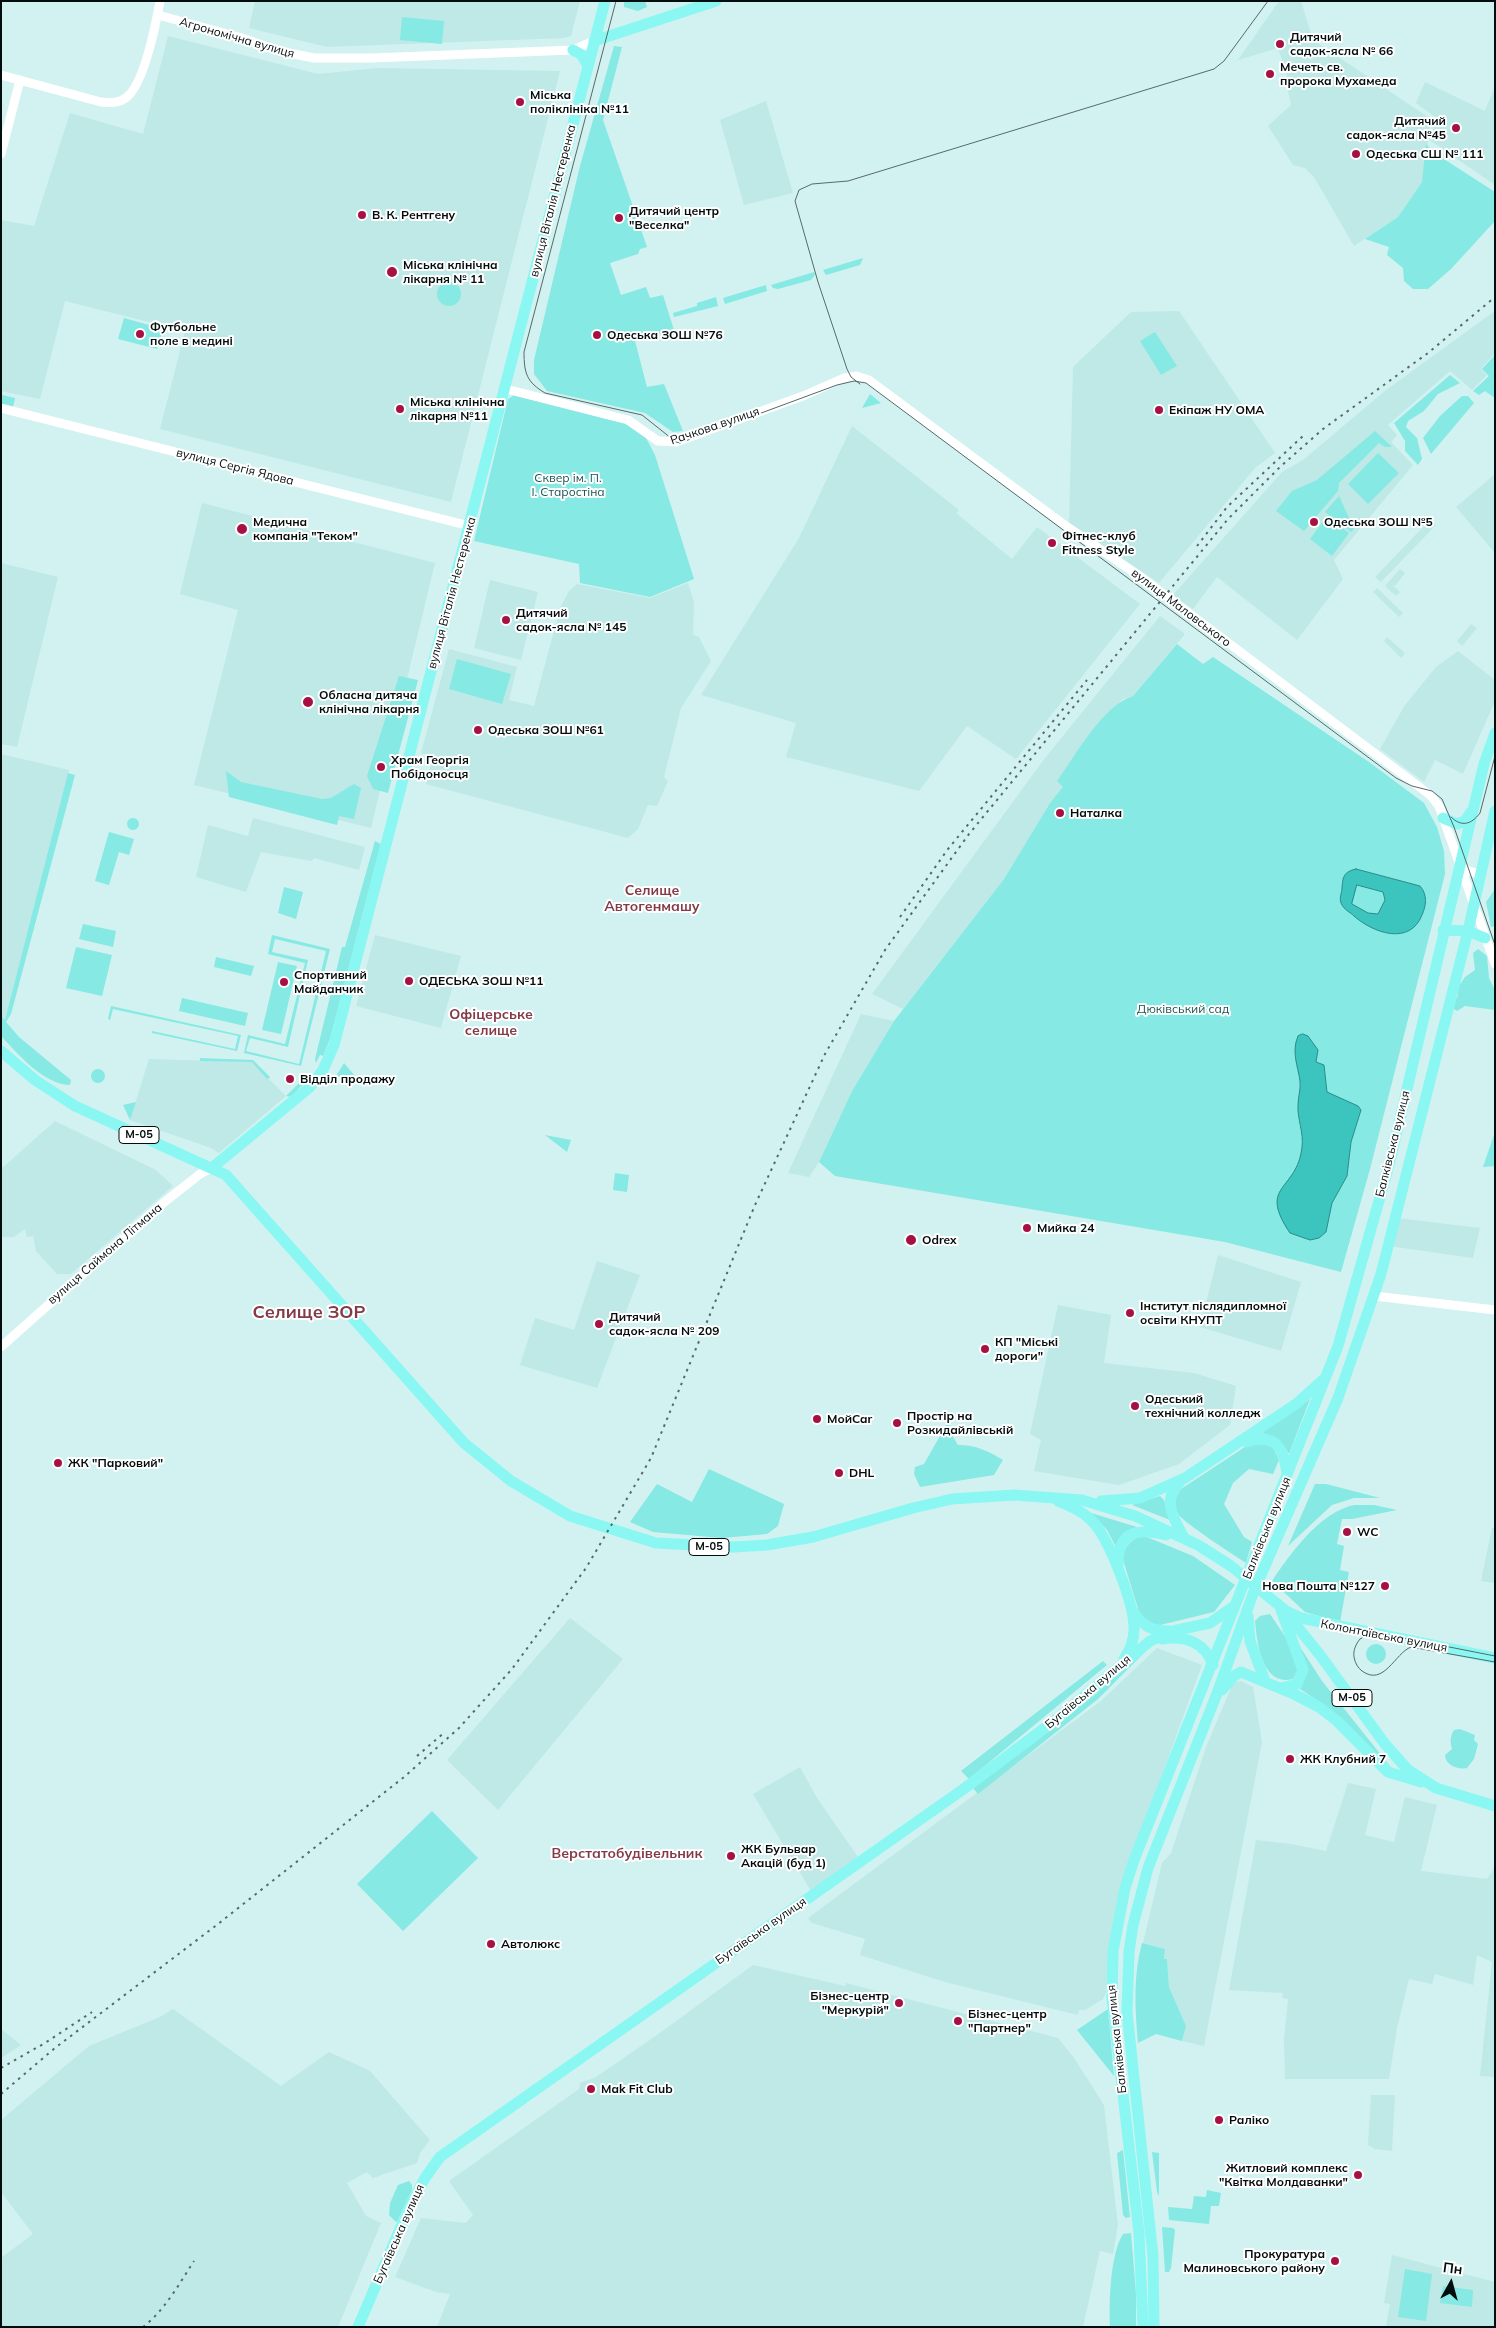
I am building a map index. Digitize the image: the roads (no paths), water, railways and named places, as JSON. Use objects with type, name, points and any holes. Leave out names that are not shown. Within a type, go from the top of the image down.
[{"type":"main road","name":"вулиця Віталія Нестеренка","points":[[213,1167],[310,1087],[323,1070],[334,1045],[506,389],[605,1]]},
{"type":"main road","points":[[594,41],[716,1]]},
{"type":"main road","points":[[573,50],[582,54],[588,66]]},
{"type":"main road","name":"Балківська вулиця","points":[[1154,2327],[1153,2256],[1127,2012],[1129,1952],[1133,1925],[1148,1868],[1216,1696],[1242,1604],[1288,1476],[1327,1376],[1350,1308],[1389,1165],[1443,930],[1484,764],[1495,732]]},
{"type":"main road","points":[[1443,818],[1457,824],[1465,821],[1473,809]]},
{"type":"main road","name":"Балківська вулиця","points":[[1143,2327],[1138,2227],[1112,2012],[1113,1951],[1125,1888],[1134,1860],[1213,1665],[1327,1425],[1374,1296],[1410,1165],[1468,931],[1495,811]]},
{"type":"main road","points":[[1443,930],[1468,931],[1485,938]]},
{"type":"main road","name":"М-05","points":[[1,1051],[35,1080],[75,1106],[213,1167],[236,1183],[358,1320],[421,1396],[474,1452],[522,1489],[562,1512],[588,1523],[662,1544],[699,1546],[766,1545],[812,1538],[912,1508],[952,1499],[985,1496],[1042,1496],[1082,1500],[1135,1516],[1186,1539],[1232,1566],[1279,1606],[1320,1655],[1391,1752],[1408,1770],[1427,1784],[1495,1806]]},
{"type":"main road","points":[[1082,1500],[1133,1500],[1148,1496],[1185,1478],[1296,1404],[1327,1376]]},
{"type":"main road","points":[[1237,1445],[1261,1438],[1270,1440],[1283,1452],[1288,1476]]},
{"type":"main road","points":[[1185,1478],[1173,1490],[1169,1502],[1172,1515],[1186,1539]]},
{"type":"main road","points":[[1042,1496],[1076,1509],[1092,1521],[1104,1538],[1118,1569],[1131,1609],[1134,1628],[1133,1640],[1129,1651],[1117,1669]]},
{"type":"main road","points":[[1118,1569],[1120,1546],[1126,1538],[1135,1532],[1149,1531],[1186,1539]]},
{"type":"main road","points":[[1242,1604],[1250,1641],[1265,1681]]},
{"type":"main road","name":"Бугаївська вулиця","points":[[358,2327],[409,2208],[424,2178],[440,2157],[965,1788],[1058,1718],[1150,1642],[1173,1631],[1210,1623],[1242,1604]]},
{"type":"main road","points":[[1279,1606],[1303,1670],[1297,1684],[1280,1688]]},
{"type":"main road","name":"Колонтаївська вулиця","points":[[1279,1606],[1296,1616],[1312,1622],[1495,1658]]},
{"type":"main road","points":[[1131,1609],[1145,1626],[1157,1630],[1173,1631]]},
{"type":"main road","points":[[1150,1642],[1174,1638],[1189,1640],[1205,1650],[1213,1665]]},
{"type":"main road","points":[[1216,1696],[1234,1676],[1241,1672],[1265,1681],[1306,1699],[1329,1714],[1388,1772],[1427,1784]]},
{"type":"street","points":[[1,75],[101,102],[110,103],[124,100],[134,89],[142,73],[160,1]]},
{"type":"street","name":"Агрономічна вулиця","points":[[158,15],[242,38],[279,51],[314,58],[372,58],[573,50],[594,41]]},
{"type":"street","points":[[1,154],[20,80]]},
{"type":"street","name":"Рачкова вулиця","points":[[506,389],[628,420],[658,441],[664,443],[676,442],[803,396],[844,378],[856,376],[869,380]]},
{"type":"street","name":"вулиця Маловського","points":[[869,380],[1066,526],[1142,577],[1392,764],[1434,799],[1460,863],[1473,908],[1495,964]]},
{"type":"street","name":"вулиця Сергія Ядова","points":[[1,408],[470,526]]},
{"type":"street","points":[[1460,863],[1466,870],[1480,874]]},
{"type":"street","name":"вулиця Саймона Літмана","points":[[1,1346],[162,1204],[200,1174],[213,1167]]},
{"type":"street","points":[[1374,1296],[1495,1310]]},
{"type":"tram line","points":[[616,1],[524,352],[526,372],[530,381],[545,393],[642,415],[676,442],[680,443],[837,385],[854,381],[866,383],[1396,778],[1412,786],[1432,791],[1442,799],[1454,827],[1495,945]]},
{"type":"tram line","points":[[860,384],[851,377],[847,369],[818,282],[795,201],[799,190],[812,184],[848,181],[1214,69],[1224,61],[1268,1]]},
{"type":"tram line","points":[[1451,817],[1458,822],[1466,823],[1473,820],[1480,813],[1495,756]]},
{"type":"tram line","points":[[1495,1656],[1373,1632],[1360,1639],[1355,1647],[1354,1654],[1358,1667],[1370,1675],[1377,1675],[1383,1672],[1405,1650],[1411,1647],[1495,1662]]},
{"type":"railway","points":[[1,2094],[55,2048],[218,1924],[404,1777],[459,1728],[512,1669],[586,1568],[651,1458],[755,1205],[825,1054],[885,950],[969,834],[1228,519],[1280,467],[1323,429],[1428,353],[1495,297]]},
{"type":"railway","points":[[1197,546],[1227,507],[1304,435]]},
{"type":"railway","points":[[900,917],[948,849],[1087,680]]},
{"type":"railway","points":[[417,1756],[445,1732]]},
{"type":"railway","points":[[1,2068],[45,2043],[92,2012]]},
{"type":"railway","points":[[143,2327],[165,2305],[194,2261]]},
{"type":"place","name":"Дитячий садок-ясла № 66","points":[[1280,44]]},
{"type":"place","name":"Мечеть св. пророка Мухамеда","points":[[1270,74]]},
{"type":"place","name":"Міська поліклініка №11","points":[[520,102]]},
{"type":"place","name":"Дитячий садок-ясла №45","points":[[1456,128]]},
{"type":"place","name":"Одеська СШ № 111","points":[[1356,154]]},
{"type":"place","name":"В. К. Рентгену","points":[[362,215]]},
{"type":"place","name":"Дитячий центр \"Веселка\"","points":[[619,218]]},
{"type":"place","name":"Міська клінічна лікарня № 11","points":[[392,272]]},
{"type":"place","name":"Футбольне поле в медині","points":[[140,334]]},
{"type":"place","name":"Одеська ЗОШ №76","points":[[597,335]]},
{"type":"place","name":"Міська клінічна лікарня №11","points":[[400,409]]},
{"type":"place","name":"Екіпаж НУ ОМА","points":[[1159,410]]},
{"type":"place","name":"Одеська ЗОШ №5","points":[[1314,522]]},
{"type":"place","name":"Медична компанія \"Теком\"","points":[[242,529]]},
{"type":"place","name":"Фітнес-клуб Fitness Style","points":[[1052,543]]},
{"type":"place","name":"Дитячий садок-ясла № 145","points":[[506,620]]},
{"type":"place","name":"Обласна дитяча клінічна лікарня","points":[[308,702]]},
{"type":"place","name":"Одеська ЗОШ №61","points":[[478,730]]},
{"type":"place","name":"Храм Георгія Побідоносця","points":[[381,767]]},
{"type":"place","name":"Наталка","points":[[1060,813]]},
{"type":"place","name":"ОДЕСЬКА ЗОШ №11","points":[[409,981]]},
{"type":"place","name":"Спортивний Майданчик","points":[[284,982]]},
{"type":"place","name":"Відділ продажу","points":[[290,1079]]},
{"type":"place","name":"Мийка 24","points":[[1027,1228]]},
{"type":"place","name":"Odrex","points":[[911,1240]]},
{"type":"place","name":"Інститут післядипломної освіти КНУПТ","points":[[1130,1313]]},
{"type":"place","name":"Дитячий садок-ясла № 209","points":[[599,1324]]},
{"type":"place","name":"КП \"Міські дороги\"","points":[[985,1349]]},
{"type":"place","name":"Одеський технічний колледж","points":[[1135,1406]]},
{"type":"place","name":"МойCar","points":[[817,1419]]},
{"type":"place","name":"Простір на Розкидайлівській","points":[[897,1423]]},
{"type":"place","name":"ЖК \"Парковий\"","points":[[58,1463]]},
{"type":"place","name":"DHL","points":[[839,1473]]},
{"type":"place","name":"WC","points":[[1347,1532]]},
{"type":"place","name":"Нова Пошта №127","points":[[1385,1586]]},
{"type":"place","name":"ЖК Клубний 7","points":[[1290,1759]]},
{"type":"place","name":"ЖК Бульвар Акацій (буд 1)","points":[[731,1856]]},
{"type":"place","name":"Автолюкс","points":[[491,1944]]},
{"type":"place","name":"Бізнес-центр \"Меркурій\"","points":[[899,2003]]},
{"type":"place","name":"Бізнес-центр \"Партнер\"","points":[[958,2021]]},
{"type":"place","name":"Mak Fit Club","points":[[591,2089]]},
{"type":"place","name":"Раліко","points":[[1219,2120]]},
{"type":"place","name":"Житловий комплекс \"Квітка Молдаванки\"","points":[[1358,2175]]},
{"type":"place","name":"Прокуратура Малиновського району","points":[[1335,2261]]},
{"type":"district","name":"Селище Автогенмашу","points":[[652,900]]},
{"type":"district","name":"Офіцерське селище","points":[[491,1024]]},
{"type":"district","name":"Селище ЗОР","points":[[309,1313]]},
{"type":"district","name":"Верстатобудівельник","points":[[627,1854]]},
{"type":"park label","name":"Сквер ім. П. І. Старостіна","points":[[568,485]]},
{"type":"park label","name":"Дюківський сад","points":[[1183,1009]]}]
